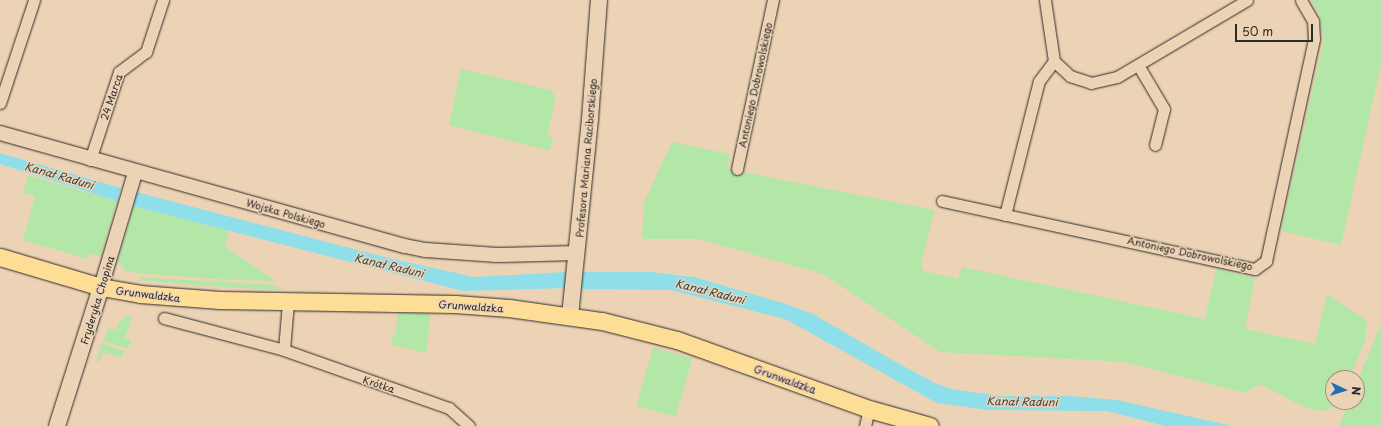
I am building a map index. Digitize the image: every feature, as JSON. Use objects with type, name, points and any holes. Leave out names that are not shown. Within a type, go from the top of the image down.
[{"type":"main road","name":"Profesora Mariana Raciborskiego","points":[[570,316],[599,0]]},
{"type":"main road","name":"Grunwaldzka","points":[[0,258],[101,287],[132,293],[190,298],[288,302],[456,304],[570,316],[639,330],[677,340],[869,409],[930,426]]},
{"type":"main road","name":"Fryderyka Chopina","points":[[57,426],[101,287]]},
{"type":"street","points":[[0,103],[34,0]]},
{"type":"street","name":"24 Marca","points":[[90,160],[121,69],[146,52],[163,0]]},
{"type":"street","name":"Antoniego Dobrowolskiego","points":[[737,169],[773,0]]},
{"type":"street","points":[[1045,0],[1054,61],[1070,76],[1091,83],[1108,80],[1248,0]]},
{"type":"street","name":"Antoniego Dobrowolskiego","points":[[942,201],[1255,269],[1266,261],[1314,39],[1313,21],[1301,0]]},
{"type":"street","points":[[1006,215],[1039,81],[1054,61]]},
{"type":"street","points":[[1138,64],[1164,109],[1155,145]]},
{"type":"street","name":"Wojska Polskiego","points":[[0,133],[135,173],[426,250],[576,261]]},
{"type":"street","name":"Fryderyka Chopina","points":[[101,287],[135,173]]},
{"type":"street","points":[[284,350],[288,302]]},
{"type":"street","name":"Krótka","points":[[164,318],[205,331],[256,341],[449,408],[469,426]]},
{"type":"street","points":[[865,426],[869,409]]},
{"type":"green space","points":[[1311,0],[1381,0],[1381,64],[1341,245],[1281,231],[1324,40],[1319,15]]},
{"type":"green space","points":[[461,69],[551,90],[556,98],[547,136],[553,138],[550,151],[449,125]]},
{"type":"green space","points":[[672,142],[730,154],[727,169],[935,210],[921,263],[924,271],[958,279],[962,267],[1205,319],[1216,269],[1255,278],[1245,329],[1315,344],[1327,294],[1367,321],[1365,340],[1353,370],[1325,370],[1325,410],[1326,410],[1323,411],[1304,407],[1260,384],[1244,393],[1125,362],[940,352],[823,274],[699,239],[642,239],[644,202]]},
{"type":"green space","points":[[28,175],[117,201],[100,257],[89,253],[87,259],[23,240],[35,196],[23,193]]},
{"type":"green space","points":[[133,206],[229,231],[225,247],[275,281],[214,279],[126,272],[118,261]]},
{"type":"green space","points":[[138,277],[274,285],[283,290],[204,286],[139,280]]},
{"type":"green space","points":[[397,313],[430,314],[427,353],[391,345],[392,338],[396,332]]},
{"type":"green space","points":[[128,315],[132,317],[125,338],[131,340],[128,349],[103,341],[109,328],[116,330],[121,320]]},
{"type":"green space","points":[[1381,324],[1381,426],[1339,426],[1346,410],[1365,410],[1365,370],[1362,370]]},
{"type":"green space","points":[[102,343],[124,351],[122,358],[103,352],[99,362],[96,362]]},
{"type":"green space","points":[[653,347],[692,358],[676,417],[636,406]]},
{"type":"water","name":"Kanał Raduni","points":[[0,153],[121,188],[117,201],[0,164]]},
{"type":"water","name":"Kanał Raduni","points":[[136,192],[384,257],[474,277],[567,272],[566,288],[463,291],[133,206]]},
{"type":"water","name":"Kanał Raduni","points":[[582,272],[650,272],[694,277],[783,303],[813,314],[894,361],[935,383],[952,389],[1001,396],[1070,396],[1117,400],[1232,426],[1165,426],[1107,411],[989,410],[937,403],[785,319],[670,290],[580,289]]}]
